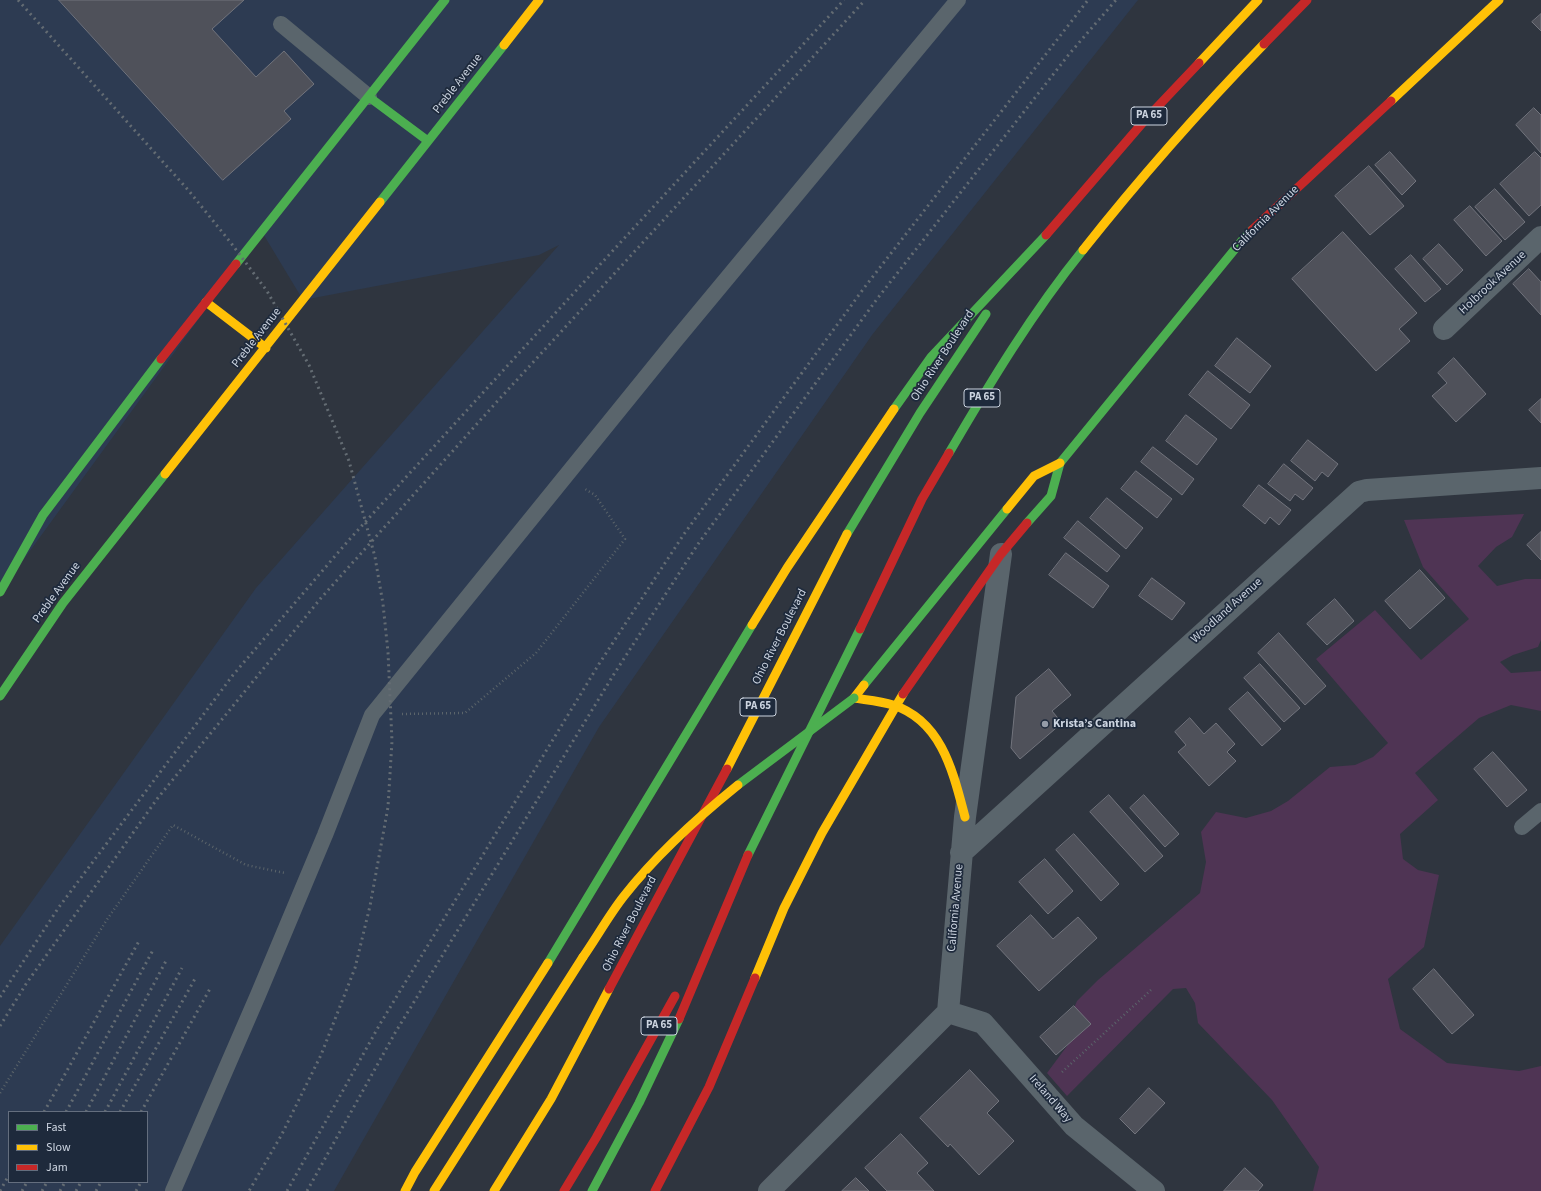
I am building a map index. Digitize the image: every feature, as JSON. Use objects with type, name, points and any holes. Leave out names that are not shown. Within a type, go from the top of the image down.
[{"type":"main road","points":[[0,592],[43,515],[206,302],[445,0]]},
{"type":"main road","name":"Preble Avenue","points":[[0,696],[63,603],[540,0]]},
{"type":"main road","name":"PA 65","points":[[1044,237],[1145,120],[1258,0]]},
{"type":"main road","name":"PA 65","points":[[691,966],[838,674],[922,499],[1012,349],[1053,287],[1145,173],[1205,105],[1306,0]]},
{"type":"main road","name":"California Avenue","points":[[1060,463],[1244,238],[1499,0]]},
{"type":"main road","points":[[369,97],[428,141]]},
{"type":"main road","points":[[405,1191],[569,930],[702,706],[779,581],[859,458],[931,357],[1044,237]]},
{"type":"main road","name":"Ohio River Boulevard","points":[[494,1191],[551,1099],[663,886],[714,794],[845,538],[920,413],[1010,280],[1044,237]]},
{"type":"main road","points":[[206,302],[266,348]]},
{"type":"main road","points":[[655,1191],[709,1087],[784,908],[822,834],[895,705],[1001,554],[1051,496],[1060,463]]},
{"type":"main road","points":[[434,1191],[583,958],[631,888],[679,837],[747,778],[854,698],[1034,476],[1060,463]]},
{"type":"main road","points":[[854,698],[873,700],[895,705],[917,717],[934,732],[950,762],[965,817]]},
{"type":"main road","points":[[592,1191],[639,1103],[688,1000],[747,857]]},
{"type":"main road","name":"PA 65","points":[[564,1191],[596,1138],[680,986]]},
{"type":"street","name":"Holbrook Avenue","points":[[1444,328],[1541,237]]},
{"type":"street","name":"Woodland Avenue","points":[[961,853],[1359,492],[1367,490],[1541,478]]},
{"type":"street","name":"California Avenue","points":[[948,1012],[965,817],[1001,554]]},
{"type":"street","name":"Ireland Way","points":[[948,1012],[983,1023],[1074,1126],[1154,1191]]},
{"type":"street","points":[[769,1191],[948,1012]]},
{"type":"lane","points":[[173,1191],[258,995],[372,715],[680,335],[958,0]]},
{"type":"lane","points":[[282,24],[369,97]]},
{"type":"lane","points":[[1522,827],[1541,811]]},
{"type":"path","points":[[372,715],[465,713],[536,653],[625,539],[595,495],[566,477]]},
{"type":"path","points":[[0,1093],[106,921],[173,825],[246,865],[282,874],[312,865]]},
{"type":"path","points":[[1042,1090],[1151,990]]},
{"type":"shaded area","points":[[0,0],[1138,0],[872,335],[599,727],[334,1191],[0,1191],[0,946],[256,588],[559,245],[539,255],[303,300],[262,232],[0,592]]},
{"type":"shaded area","points":[[1524,514],[1512,537],[1496,547],[1478,566],[1497,586],[1525,579],[1541,579],[1541,640],[1538,647],[1513,655],[1500,662],[1511,673],[1541,671],[1541,711],[1511,705],[1479,718],[1415,773],[1438,800],[1400,834],[1403,859],[1418,870],[1439,875],[1424,947],[1388,979],[1400,1029],[1447,1063],[1519,1071],[1541,1066],[1541,1191],[1313,1191],[1319,1167],[1272,1100],[1198,1023],[1195,1003],[1186,988],[1173,989],[1067,1096],[1047,1073],[1067,1046],[1071,1032],[1069,1019],[1077,1001],[1098,980],[1200,893],[1206,862],[1201,832],[1216,812],[1246,818],[1271,811],[1288,801],[1330,767],[1355,765],[1373,757],[1388,743],[1316,659],[1375,610],[1421,660],[1469,619],[1423,567],[1404,520]]},
{"type":"building","points":[[59,0],[244,0],[212,29],[256,77],[284,51],[314,84],[284,111],[291,119],[223,180]]},
{"type":"building","points":[[1541,14],[1541,31],[1532,22]]},
{"type":"building","points":[[1534,108],[1541,115],[1541,153],[1516,125]]},
{"type":"building","points":[[1390,152],[1416,181],[1402,195],[1375,165]]},
{"type":"building","points":[[1535,152],[1541,158],[1541,205],[1529,216],[1500,184]]},
{"type":"building","points":[[1369,166],[1404,206],[1370,235],[1335,196]]},
{"type":"building","points":[[1495,189],[1525,222],[1505,240],[1475,207]]},
{"type":"building","points":[[1470,206],[1502,241],[1486,256],[1454,220]]},
{"type":"building","points":[[1343,232],[1417,313],[1399,329],[1410,341],[1376,371],[1292,279]]},
{"type":"building","points":[[1439,244],[1463,270],[1447,285],[1423,259]]},
{"type":"building","points":[[1411,255],[1441,289],[1425,302],[1395,269]]},
{"type":"building","points":[[1529,269],[1541,282],[1541,315],[1513,284]]},
{"type":"building","points":[[1237,338],[1271,366],[1250,393],[1215,366]]},
{"type":"building","points":[[1454,358],[1486,394],[1456,422],[1432,396],[1447,383],[1438,373]]},
{"type":"building","points":[[1208,371],[1250,405],[1231,429],[1189,395]]},
{"type":"building","points":[[1541,399],[1541,423],[1529,410]]},
{"type":"building","points":[[1186,415],[1217,439],[1197,465],[1166,441]]},
{"type":"building","points":[[1308,440],[1338,464],[1328,477],[1322,472],[1315,481],[1291,461]]},
{"type":"building","points":[[1153,447],[1194,479],[1182,495],[1141,462]]},
{"type":"building","points":[[1284,464],[1313,488],[1303,500],[1295,494],[1290,501],[1268,484]]},
{"type":"building","points":[[1136,471],[1172,499],[1157,518],[1121,489]]},
{"type":"building","points":[[1259,485],[1291,510],[1279,525],[1270,517],[1265,524],[1243,506]]},
{"type":"building","points":[[1107,498],[1143,528],[1126,549],[1090,518]]},
{"type":"building","points":[[1078,521],[1120,556],[1107,572],[1064,538]]},
{"type":"building","points":[[1541,532],[1541,560],[1527,545]]},
{"type":"building","points":[[1066,553],[1109,586],[1093,608],[1049,575]]},
{"type":"building","points":[[1420,570],[1445,598],[1410,629],[1385,601]]},
{"type":"building","points":[[1152,578],[1185,603],[1172,620],[1139,596]]},
{"type":"building","points":[[1335,599],[1354,621],[1327,645],[1307,624]]},
{"type":"building","points":[[1279,633],[1326,686],[1305,705],[1258,653]]},
{"type":"building","points":[[1260,664],[1300,708],[1284,722],[1244,678]]},
{"type":"building","points":[[1049,669],[1071,695],[1052,711],[1062,723],[1020,759],[1011,748],[1016,697]]},
{"type":"building","points":[[1248,692],[1281,729],[1262,746],[1229,709]]},
{"type":"building","points":[[1190,718],[1204,734],[1216,723],[1235,744],[1227,752],[1236,761],[1209,786],[1178,752],[1186,745],[1175,732]]},
{"type":"building","points":[[1493,752],[1527,790],[1507,807],[1474,769]]},
{"type":"building","points":[[1109,795],[1163,856],[1145,872],[1090,812]]},
{"type":"building","points":[[1144,795],[1179,834],[1165,847],[1130,808]]},
{"type":"building","points":[[1074,834],[1119,884],[1101,901],[1056,850]]},
{"type":"building","points":[[1045,859],[1073,891],[1048,914],[1019,882]]},
{"type":"building","points":[[1031,915],[1053,939],[1078,917],[1097,938],[1039,991],[997,946]]},
{"type":"building","points":[[1434,969],[1474,1015],[1452,1034],[1413,989]]},
{"type":"building","points":[[1074,1006],[1091,1024],[1056,1055],[1040,1037]]},
{"type":"building","points":[[970,1070],[999,1101],[987,1113],[1014,1141],[979,1175],[950,1144],[948,1147],[920,1118]]},
{"type":"building","points":[[1149,1088],[1165,1103],[1135,1134],[1120,1119]]},
{"type":"building","points":[[901,1134],[928,1163],[917,1173],[934,1191],[887,1191],[865,1168]]},
{"type":"building","points":[[1245,1168],[1263,1185],[1258,1191],[1224,1191]]},
{"type":"building","points":[[856,1178],[869,1191],[842,1191]]},
{"type":"railway","points":[[18,0],[189,191],[267,291],[309,365],[349,461],[375,557],[383,604],[388,652],[392,741],[388,807],[370,906],[355,968],[321,1055],[282,1134],[249,1191]]},
{"type":"railway","points":[[0,997],[59,907],[233,675],[348,541],[844,0]]},
{"type":"railway","points":[[0,1026],[26,984],[157,799],[321,598],[493,406],[865,0]]},
{"type":"railway","points":[[287,1191],[380,1024],[599,664],[684,534],[864,288],[1088,0]]},
{"type":"railway","points":[[307,1191],[395,1033],[614,674],[698,544],[877,299],[1070,53],[1116,0]]},
{"type":"railway","points":[[45,1111],[139,941]]},
{"type":"railway","points":[[67,1111],[153,950]]},
{"type":"railway","points":[[87,1111],[167,959]]},
{"type":"railway","points":[[106,1111],[182,968]]},
{"type":"railway","points":[[121,1111],[196,977]]},
{"type":"railway","points":[[142,1111],[211,987]]},
{"type":"railway","points":[[0,1191],[8,1177]]},
{"type":"railway","points":[[22,1191],[26,1183]]},
{"type":"railway","points":[[42,1191],[46,1183]]},
{"type":"railway","points":[[60,1191],[64,1183]]},
{"type":"railway","points":[[76,1191],[80,1183]]},
{"type":"railway","points":[[96,1191],[100,1183]]},
{"type":"railway","points":[[136,1191],[140,1183]]},
{"type":"traffic: fast","points":[[236,264],[445,0]]},
{"type":"traffic: fast","points":[[380,202],[504,45]]},
{"type":"traffic: fast","points":[[369,97],[428,141]]},
{"type":"traffic: fast","points":[[1027,523],[1051,496],[1060,463],[1252,230]]},
{"type":"traffic: fast","points":[[894,409],[931,357],[1046,235]]},
{"type":"traffic: fast","points":[[949,453],[1029,323],[1046,298],[1083,250]]},
{"type":"traffic: fast","points":[[847,534],[920,413],[986,314]]},
{"type":"traffic: fast","points":[[0,592],[43,515],[161,359]]},
{"type":"traffic: fast","points":[[0,696],[63,603],[165,474]]},
{"type":"traffic: fast","points":[[864,685],[1007,509]]},
{"type":"traffic: fast","points":[[548,963],[752,625]]},
{"type":"traffic: fast","points":[[748,855],[860,629]]},
{"type":"traffic: fast","points":[[738,785],[854,698]]},
{"type":"traffic: fast","points":[[592,1191],[639,1103],[679,1019]]},
{"type":"traffic: slow","points":[[504,45],[539,0]]},
{"type":"traffic: slow","points":[[1199,63],[1258,0]]},
{"type":"traffic: slow","points":[[1391,101],[1499,0]]},
{"type":"traffic: slow","points":[[1083,250],[1171,145],[1264,44]]},
{"type":"traffic: slow","points":[[165,474],[380,202]]},
{"type":"traffic: slow","points":[[206,302],[266,348]]},
{"type":"traffic: slow","points":[[752,625],[787,568],[894,409]]},
{"type":"traffic: slow","points":[[1007,509],[1034,476],[1060,463]]},
{"type":"traffic: slow","points":[[727,769],[847,534]]},
{"type":"traffic: slow","points":[[864,685],[854,698],[893,705],[910,713],[923,723],[934,736],[943,750],[950,766],[965,817]]},
{"type":"traffic: slow","points":[[755,978],[784,908],[822,833],[903,694]]},
{"type":"traffic: slow","points":[[583,957],[619,903],[650,866],[708,810],[738,785]]},
{"type":"traffic: slow","points":[[434,1191],[583,957]]},
{"type":"traffic: slow","points":[[405,1191],[415,1172],[548,963]]},
{"type":"traffic: slow","points":[[494,1191],[551,1099],[609,989]]},
{"type":"traffic: jam","points":[[1264,44],[1307,0]]},
{"type":"traffic: jam","points":[[1046,235],[1145,120],[1199,63]]},
{"type":"traffic: jam","points":[[1252,230],[1391,101]]},
{"type":"traffic: jam","points":[[161,359],[236,264]]},
{"type":"traffic: jam","points":[[860,629],[922,499],[949,453]]},
{"type":"traffic: jam","points":[[903,694],[1001,554],[1027,523]]},
{"type":"traffic: jam","points":[[609,989],[727,769]]},
{"type":"traffic: jam","points":[[679,1019],[748,855]]},
{"type":"traffic: jam","points":[[655,1191],[709,1087],[755,978]]},
{"type":"traffic: jam","points":[[564,1191],[596,1138],[675,996]]},
{"type":"place","name":"Krista’s Cantina","points":[[1045,724]]}]
